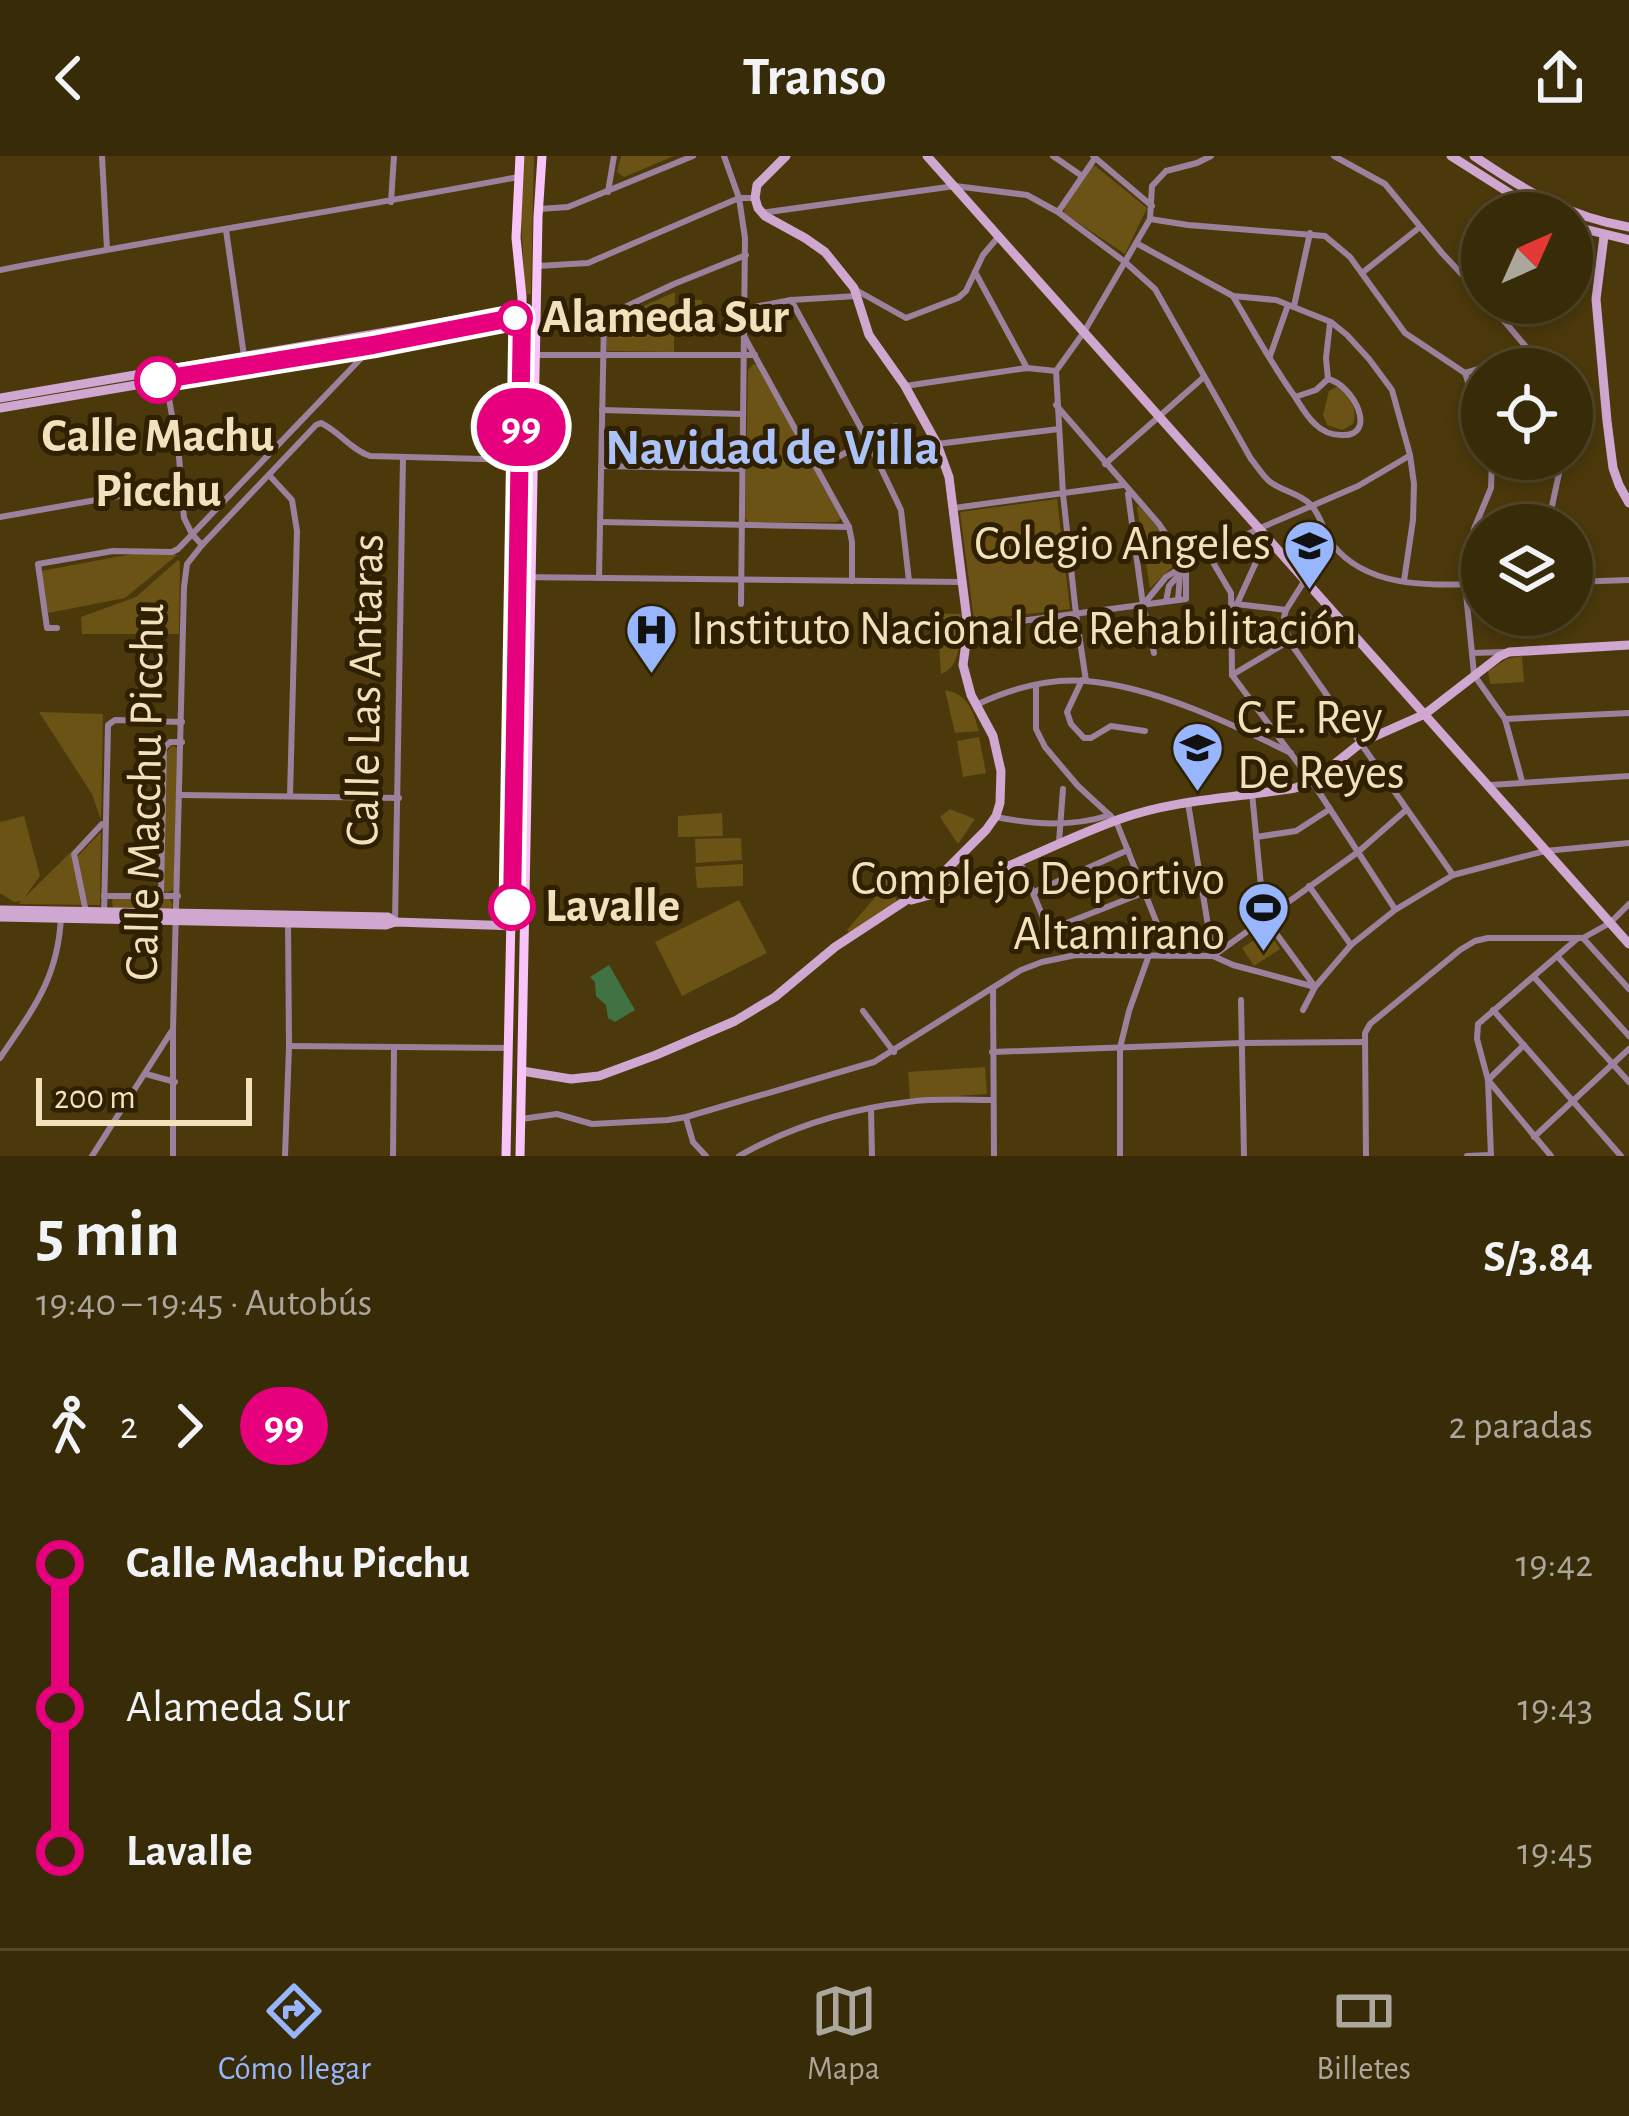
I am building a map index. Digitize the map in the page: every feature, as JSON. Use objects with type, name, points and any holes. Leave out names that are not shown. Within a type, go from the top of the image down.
[{"type":"main road","points":[[506,1155],[520,460],[522,312],[516,238],[520,156]]},
{"type":"main road","points":[[521,1156],[542,156]]},
{"type":"street","points":[[102,156],[107,248]]},
{"type":"street","points":[[391,202],[394,156]]},
{"type":"street","points":[[608,192],[614,156]]},
{"type":"street","points":[[539,209],[566,208],[693,156]]},
{"type":"street","points":[[724,156],[739,198],[746,255],[741,604]]},
{"type":"street","points":[[508,1071],[571,1079],[598,1076],[735,1021],[776,997],[835,947],[905,901],[975,844],[1000,802],[993,736],[970,695],[963,665],[968,628],[949,477],[938,445],[905,386],[869,335],[856,292],[825,252],[761,213],[755,198],[761,180],[786,156]]},
{"type":"street","points":[[1054,156],[1082,176]]},
{"type":"street","points":[[1144,731],[1111,726],[1084,738],[1067,712],[1084,681],[1063,494],[1056,371],[1150,219],[1152,186],[1166,171],[1211,156]]},
{"type":"street","points":[[1334,156],[1385,184],[1461,273]]},
{"type":"street","points":[[1450,156],[1507,192]]},
{"type":"street","points":[[1474,156],[1539,199],[1629,227]]},
{"type":"street","points":[[933,158],[1256,530],[1629,944]]},
{"type":"street","points":[[1058,212],[1093,158],[1152,206]]},
{"type":"street","points":[[0,270],[518,177]]},
{"type":"street","points":[[761,213],[955,186],[1028,195],[1125,262],[1162,298],[1260,470],[1311,505],[1330,541],[1358,568],[1378,578],[1461,584]]},
{"type":"street","points":[[538,266],[588,263],[739,198],[755,198]]},
{"type":"street","points":[[1150,219],[1325,236],[1337,244],[1405,333],[1461,370]]},
{"type":"street","points":[[1361,274],[1420,227]]},
{"type":"street","points":[[226,230],[244,356]]},
{"type":"street","points":[[1270,356],[1291,306],[1310,233]]},
{"type":"street","points":[[1593,233],[1629,240]]},
{"type":"street","points":[[745,309],[856,292],[906,318],[966,291],[983,255],[999,236]]},
{"type":"street","points":[[1604,236],[1596,299],[1607,421],[1613,468],[1629,503]]},
{"type":"street","points":[[1136,243],[1233,296],[1265,297],[1330,322],[1358,347],[1392,390],[1410,455],[1413,520],[1404,581]]},
{"type":"street","points":[[599,578],[603,324],[612,313],[746,255]]},
{"type":"street","points":[[975,272],[1027,368]]},
{"type":"street","points":[[1233,296],[1318,427],[1328,433],[1351,434],[1360,410],[1343,385],[1328,379]]},
{"type":"street","points":[[791,300],[902,510],[909,582]]},
{"type":"street","points":[[0,407],[244,356],[537,311]]},
{"type":"street","points":[[0,398],[373,345],[522,312]]},
{"type":"street","points":[[1328,379],[1330,322]]},
{"type":"street","points":[[1507,324],[1527,348]]},
{"type":"street","points":[[743,334],[849,527],[852,581]]},
{"type":"street","points":[[57,628],[47,628],[38,564],[105,552],[172,552],[373,345]]},
{"type":"street","points":[[536,355],[755,355]]},
{"type":"street","points":[[905,386],[1027,368],[1056,371]]},
{"type":"street","name":"Calle Macchu Picchu","points":[[165,375],[184,518],[202,545],[185,572],[173,1156]]},
{"type":"street","points":[[1106,464],[1204,377]]},
{"type":"street","points":[[1295,397],[1316,390],[1328,379]]},
{"type":"street","points":[[1056,405],[1166,532],[1186,565],[1182,599]]},
{"type":"street","points":[[602,410],[742,414]]},
{"type":"street","points":[[202,545],[316,425],[327,425],[359,452],[403,458],[520,460]]},
{"type":"street","points":[[817,468],[896,427]]},
{"type":"street","points":[[938,445],[1059,429]]},
{"type":"street","points":[[1143,604],[1166,577],[1186,565],[1358,486],[1410,455]]},
{"type":"street","name":"Calle Las Antaras","points":[[394,922],[403,458]]},
{"type":"street","points":[[601,466],[742,469]]},
{"type":"street","points":[[268,476],[292,500],[297,531],[290,796]]},
{"type":"street","points":[[0,517],[181,485]]},
{"type":"street","points":[[954,508],[1126,488]]},
{"type":"street","points":[[1126,488],[1154,653]]},
{"type":"street","points":[[600,522],[849,527]]},
{"type":"street","points":[[1234,604],[1262,549],[1256,530]]},
{"type":"street","points":[[1330,541],[1286,610],[1289,641],[1454,875]]},
{"type":"street","points":[[1208,554],[1234,604],[1232,675],[1312,782],[1395,910]]},
{"type":"street","points":[[1166,601],[1169,586],[1186,565]]},
{"type":"street","points":[[1180,575],[1182,599]]},
{"type":"street","points":[[518,577],[964,582]]},
{"type":"street","points":[[1593,581],[1629,580]]},
{"type":"street","points":[[968,628],[1182,599]]},
{"type":"street","points":[[1234,604],[1286,610]]},
{"type":"street","points":[[1471,636],[1474,675],[1505,719],[1522,781]]},
{"type":"street","points":[[1232,675],[1289,641]]},
{"type":"street","points":[[1472,653],[1629,645]]},
{"type":"street","points":[[995,817],[1026,823],[1089,822],[1295,788],[1312,782],[1362,742],[1425,714],[1509,652]]},
{"type":"street","points":[[976,704],[1036,685],[1084,681],[1119,686],[1220,718],[1291,753]]},
{"type":"street","points":[[1036,685],[1036,729],[1078,786],[1113,818],[1171,956]]},
{"type":"street","points":[[1505,719],[1629,713]]},
{"type":"street","points":[[104,916],[108,725],[182,722]]},
{"type":"street","points":[[160,895],[164,748],[170,742],[182,742]]},
{"type":"street","points":[[1487,785],[1629,776]]},
{"type":"street","points":[[1058,846],[1063,789]]},
{"type":"street","points":[[181,794],[399,798]]},
{"type":"street","points":[[1252,794],[1264,917],[1315,987]]},
{"type":"street","points":[[1188,803],[1213,956]]},
{"type":"street","points":[[1213,956],[1358,852],[1408,808]]},
{"type":"street","points":[[1256,837],[1296,831],[1330,809]]},
{"type":"street","points":[[905,901],[1020,862],[1113,818]]},
{"type":"street","points":[[86,912],[74,854],[105,824]]},
{"type":"street","points":[[1303,1010],[1315,987],[1351,946],[1395,910],[1454,875],[1545,851],[1629,843]]},
{"type":"street","points":[[1034,892],[1128,850]]},
{"type":"street","points":[[1020,862],[1053,941]]},
{"type":"street","points":[[1309,886],[1351,946]]},
{"type":"street","points":[[1048,930],[1145,892]]},
{"type":"street","points":[[104,896],[178,896]]},
{"type":"street","points":[[1467,1156],[1491,1155],[1489,1080],[1478,1024],[1580,938],[1610,922],[1629,904]]},
{"type":"street","points":[[0,914],[525,927]]},
{"type":"street","points":[[61,915],[104,916]]},
{"type":"street","points":[[0,1058],[44,993],[56,956],[61,915]]},
{"type":"street","points":[[285,1156],[288,920]]},
{"type":"street","points":[[1366,1156],[1365,1033],[1419,982],[1475,941],[1580,938],[1629,989]]},
{"type":"street","points":[[1120,1156],[1120,1048],[1149,955]]},
{"type":"street","points":[[521,1119],[557,1114],[592,1124],[668,1120],[850,1071],[894,1052],[1022,970],[1058,957],[1213,956],[1315,987]]},
{"type":"street","points":[[1558,957],[1629,1036]]},
{"type":"street","points":[[1534,977],[1629,1082]]},
{"type":"street","points":[[993,988],[994,1156]]},
{"type":"street","points":[[1241,1000],[1244,1156]]},
{"type":"street","points":[[1493,1010],[1622,1156]]},
{"type":"street","points":[[863,1011],[894,1052]]},
{"type":"street","points":[[92,1156],[173,1029]]},
{"type":"street","points":[[992,1052],[1365,1042]]},
{"type":"street","points":[[1489,1080],[1524,1045]]},
{"type":"street","points":[[289,1046],[508,1048]]},
{"type":"street","points":[[393,1156],[394,1047]]},
{"type":"street","points":[[1534,1137],[1629,1049]]},
{"type":"street","points":[[146,1074],[175,1082]]},
{"type":"street","points":[[1489,1080],[1551,1156]]},
{"type":"street","points":[[739,1156],[820,1121],[872,1109],[910,1101],[993,1100]]},
{"type":"street","points":[[872,1109],[872,1156]]},
{"type":"street","points":[[686,1117],[693,1142],[706,1156]]},
{"type":"street","points":[[506,1155],[521,1156]]},
{"type":"shaded area","points":[[525,156],[534,156],[531,294],[525,295],[521,217]]},
{"type":"shaded area","points":[[621,156],[674,156],[624,177],[617,172]]},
{"type":"shaded area","points":[[1094,165],[1147,208],[1125,254],[1064,213]]},
{"type":"shaded area","points":[[675,292],[674,352],[607,351],[607,328],[612,320]]},
{"type":"shaded area","points":[[681,299],[702,300],[701,331],[680,330]]},
{"type":"shaded area","points":[[753,364],[841,518],[837,522],[748,522],[745,518],[748,370]]},
{"type":"shaded area","points":[[1338,386],[1354,413],[1353,424],[1342,430],[1327,425],[1323,415],[1329,391]]},
{"type":"shaded area","points":[[1057,499],[1070,609],[974,620],[960,512]]},
{"type":"shaded area","points":[[1137,507],[1179,561],[1150,588]]},
{"type":"shaded area","points":[[132,554],[177,555],[125,598],[48,613],[41,571]]},
{"type":"shaded area","points":[[178,560],[179,634],[82,634],[81,617],[136,597]]},
{"type":"shaded area","points":[[937,613],[961,614],[956,657],[941,674]]},
{"type":"shaded area","points":[[1522,656],[1524,682],[1490,684],[1488,671]]},
{"type":"shaded area","points":[[945,690],[964,699],[979,731],[955,733]]},
{"type":"shaded area","points":[[39,712],[103,714],[101,820],[92,794]]},
{"type":"shaded area","points":[[979,737],[986,773],[963,777],[957,741]]},
{"type":"shaded area","points":[[172,745],[177,748],[174,889],[167,893],[163,890],[166,753]]},
{"type":"shaded area","points":[[950,809],[975,819],[958,844],[940,817]]},
{"type":"shaded area","points":[[722,813],[723,836],[678,837],[678,816]]},
{"type":"shaded area","points":[[24,816],[40,876],[24,898],[71,852],[74,860],[101,832],[100,905],[19,904],[21,901],[0,893],[0,822]]},
{"type":"shaded area","points":[[741,838],[742,860],[696,863],[695,839]]},
{"type":"shaded area","points":[[743,864],[743,886],[697,888],[695,867]]},
{"type":"shaded area","points":[[885,868],[897,902],[850,934],[847,930],[878,894]]},
{"type":"shaded area","points":[[115,898],[170,899],[173,906],[168,911],[113,908]]},
{"type":"shaded area","points":[[739,900],[767,953],[682,996],[655,942]]},
{"type":"shaded area","points":[[1268,931],[1280,949],[1254,966],[1242,948]]},
{"type":"shaded area","points":[[609,965],[635,1010],[615,1022],[608,1018],[590,977]]},
{"type":"shaded area","points":[[985,1067],[987,1094],[910,1099],[908,1072]]},
{"type":"bus line","name":"99","points":[[158,380],[522,316],[512,907]]},
{"type":"place","name":"Alameda Sur","points":[[515,318]]},
{"type":"place","name":"Calle Machu Picchu","points":[[158,380]]},
{"type":"place","name":"Colegio Angeles","points":[[1310,591]]},
{"type":"place","name":"Instituto Nacional de Rehabilitación","points":[[652,676]]},
{"type":"place","name":"C.E. Rey De Reyes","points":[[1198,793]]},
{"type":"place","name":"Lavalle","points":[[512,907]]},
{"type":"place","name":"Complejo Deportivo Altamirano","points":[[1264,954]]},
{"type":"district","name":"Navidad de Villa","points":[[772,448]]}]
